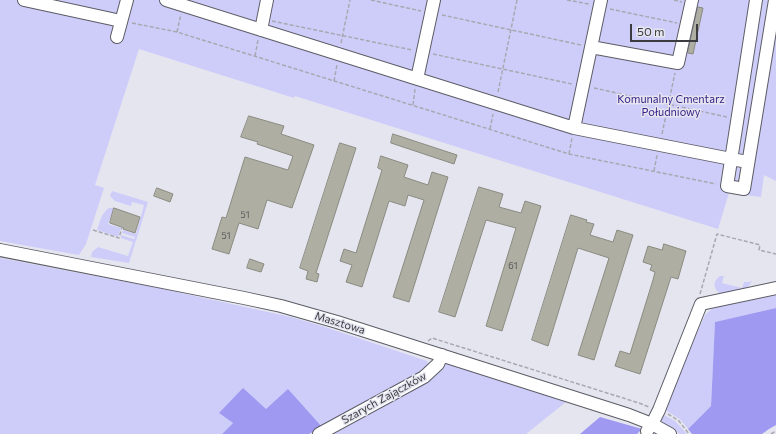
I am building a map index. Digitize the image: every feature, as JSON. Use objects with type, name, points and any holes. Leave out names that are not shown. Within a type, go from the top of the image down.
[{"type":"street","points":[[24,0],[120,21]]},
{"type":"street","points":[[117,37],[126,0]]},
{"type":"street","points":[[166,0],[262,24],[339,54],[574,128],[748,162]]},
{"type":"street","points":[[262,24],[267,0]]},
{"type":"street","points":[[417,79],[434,0]]},
{"type":"street","points":[[591,47],[678,64],[692,0]]},
{"type":"street","points":[[756,0],[727,186],[744,189],[775,0]]},
{"type":"street","points":[[574,128],[600,3]]},
{"type":"street","name":"Masztowa","points":[[0,250],[281,306],[337,322],[629,415],[649,427],[670,434]]},
{"type":"street","points":[[649,427],[659,410],[701,304],[776,288]]},
{"type":"street","name":"Szarych Zajączków","points":[[319,434],[424,377],[438,364],[442,355]]},
{"type":"path","points":[[334,81],[350,0]]},
{"type":"path","points":[[371,0],[591,47]]},
{"type":"path","points":[[490,129],[518,0]]},
{"type":"path","points":[[567,0],[600,3],[687,25]]},
{"type":"path","points":[[120,21],[177,32],[569,154],[727,186]]},
{"type":"path","points":[[255,56],[262,24],[343,36],[737,119]]},
{"type":"path","points":[[654,171],[678,64]]},
{"type":"path","points":[[413,105],[417,79]]},
{"type":"path","points":[[569,154],[574,128]]},
{"type":"path","points":[[93,230],[119,238],[123,224]]},
{"type":"path","points":[[698,298],[717,234],[760,245],[759,250],[776,254]]},
{"type":"path","points":[[426,342],[432,338],[665,412],[679,421],[690,434]]},
{"type":"path","points":[[771,434],[776,431]]},
{"type":"green space","name":"Komunalny Cmentarz Południowy","points":[[0,0],[776,0],[776,181],[764,175],[761,197],[729,193],[718,229],[295,96],[294,98],[139,49],[95,185],[104,188],[86,244],[79,255],[0,241]]},
{"type":"green space","points":[[112,191],[148,202],[129,263],[91,257],[92,252],[98,247],[128,256],[133,242],[121,238],[121,235],[134,239],[135,237],[122,233],[123,230],[136,234],[144,205],[132,202],[131,206],[115,201],[110,196]]},
{"type":"green space","points":[[109,208],[114,208],[108,224],[121,228],[118,237],[97,230],[102,215]]},
{"type":"green space","points":[[0,258],[158,288],[291,317],[427,361],[429,365],[422,374],[322,427],[266,409],[219,413],[233,423],[222,434],[0,434]]},
{"type":"green space","points":[[720,276],[724,276],[722,283],[742,288],[744,282],[750,282],[752,280],[748,287],[744,289],[722,294],[715,288],[716,280]]},
{"type":"green space","points":[[776,294],[776,308],[715,322],[711,406],[688,429],[681,420],[664,409],[705,315],[715,306]]},
{"type":"green space","points":[[447,364],[566,402],[526,434],[327,434],[442,366]]},
{"type":"green space","points":[[662,414],[675,421],[687,434],[680,434],[662,422]]},
{"type":"shaded area","points":[[776,308],[776,425],[762,434],[692,434],[688,429],[711,406],[715,322]]},
{"type":"shaded area","points":[[243,388],[266,409],[288,389],[322,427],[309,434],[222,434],[233,423],[219,413]]},
{"type":"shaded area","points":[[600,417],[642,429],[637,434],[580,434]]},
{"type":"building","points":[[698,7],[703,8],[693,54],[688,53]]},
{"type":"building","points":[[249,116],[284,126],[281,134],[314,145],[292,208],[267,200],[258,229],[239,223],[229,254],[212,249],[222,217],[226,218],[245,157],[288,170],[293,156],[241,137]]},
{"type":"building","points":[[393,134],[457,155],[454,164],[391,143]]},
{"type":"building","points":[[340,143],[356,148],[316,273],[319,274],[317,282],[306,279],[308,271],[300,268]]},
{"type":"building","points":[[381,156],[408,165],[404,177],[428,185],[432,172],[448,177],[409,302],[393,297],[424,200],[408,195],[405,206],[389,201],[362,287],[346,282],[352,265],[340,261],[344,249],[356,253],[382,170],[378,168]]},
{"type":"building","points":[[479,187],[503,194],[499,207],[521,213],[525,201],[541,206],[502,331],[486,326],[516,228],[486,220],[455,317],[439,312]]},
{"type":"building","points":[[157,188],[173,194],[170,202],[154,196]]},
{"type":"building","points":[[114,208],[140,217],[135,233],[110,223]]},
{"type":"building","points":[[571,215],[594,224],[590,235],[613,242],[617,230],[633,235],[594,360],[578,355],[609,258],[578,248],[548,346],[532,340]]},
{"type":"building","points":[[664,244],[686,251],[678,279],[671,277],[640,374],[615,366],[620,351],[630,354],[653,280],[655,272],[650,270],[652,265],[643,262],[648,246],[662,250]]},
{"type":"building","points":[[250,259],[264,264],[261,272],[247,268]]}]
